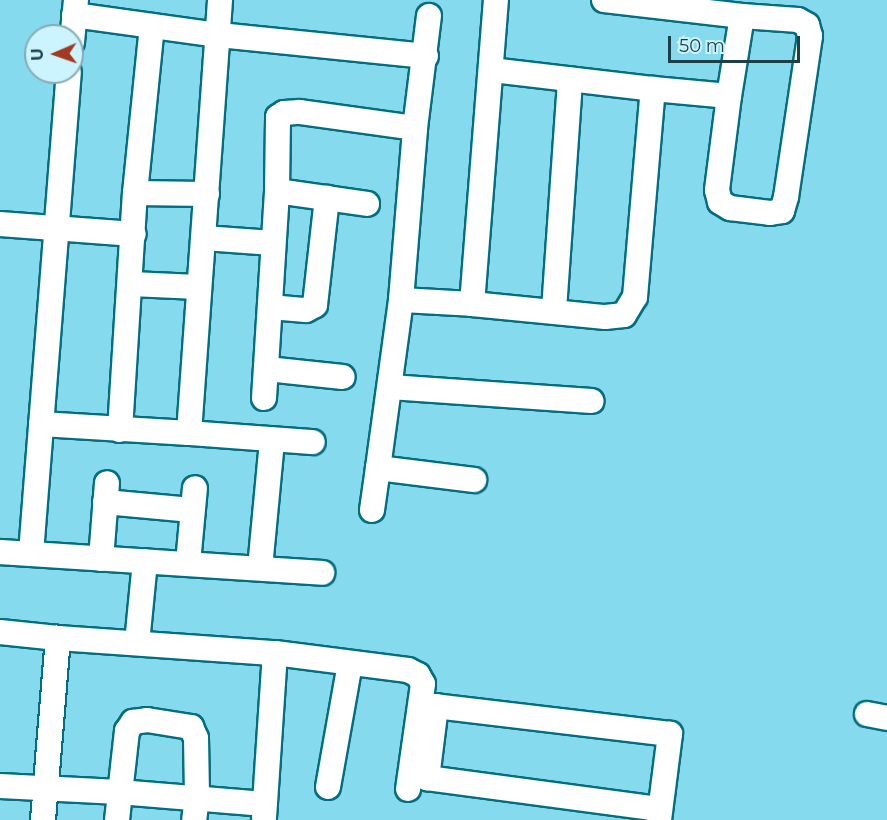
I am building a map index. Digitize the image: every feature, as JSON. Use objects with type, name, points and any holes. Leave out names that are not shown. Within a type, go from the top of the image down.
[{"type":"street","points":[[189,433],[197,287],[204,238],[220,0]]},
{"type":"street","points":[[472,304],[496,0]]},
{"type":"street","points":[[604,0],[798,20],[807,25],[810,36],[782,211],[770,213],[730,208],[720,202],[717,190],[742,16]]},
{"type":"street","points":[[74,24],[75,7],[152,26],[426,56]]},
{"type":"street","points":[[372,510],[401,300],[415,128],[426,56],[429,16]]},
{"type":"street","points":[[120,430],[132,284],[135,193],[152,26]]},
{"type":"street","points":[[492,70],[729,96]]},
{"type":"street","points":[[554,310],[570,80]]},
{"type":"street","points":[[31,553],[68,84]]},
{"type":"street","points":[[401,300],[554,310],[605,317],[624,315],[635,297],[653,89]]},
{"type":"street","points":[[264,398],[277,191],[276,125],[278,117],[284,113],[300,112],[415,128]]},
{"type":"street","points":[[277,191],[367,204]]},
{"type":"street","points":[[135,193],[207,194]]},
{"type":"street","points":[[270,307],[306,310],[315,305],[327,198]]},
{"type":"street","points":[[0,224],[134,234]]},
{"type":"street","points":[[204,238],[273,243]]},
{"type":"street","points":[[132,284],[197,287]]},
{"type":"street","points":[[267,369],[343,377]]},
{"type":"street","points":[[390,387],[592,401]]},
{"type":"street","points":[[41,424],[314,442]]},
{"type":"street","points":[[260,568],[272,440]]},
{"type":"street","points":[[378,468],[474,480]]},
{"type":"street","points":[[101,559],[106,493],[194,499],[188,563]]},
{"type":"street","points":[[0,552],[322,573]]},
{"type":"street","points":[[137,644],[145,561]]},
{"type":"street","points":[[0,632],[274,653],[408,670],[418,675],[423,684],[408,789]]},
{"type":"street","points":[[43,820],[43,788],[58,638]]},
{"type":"street","points":[[0,786],[119,792],[195,809],[264,812],[274,653]]},
{"type":"street","points":[[328,787],[350,664]]},
{"type":"street","points":[[436,706],[670,734],[660,814],[427,778],[436,706]]},
{"type":"street","points":[[117,820],[127,731],[133,722],[147,720],[191,727],[196,738],[195,809]]}]
